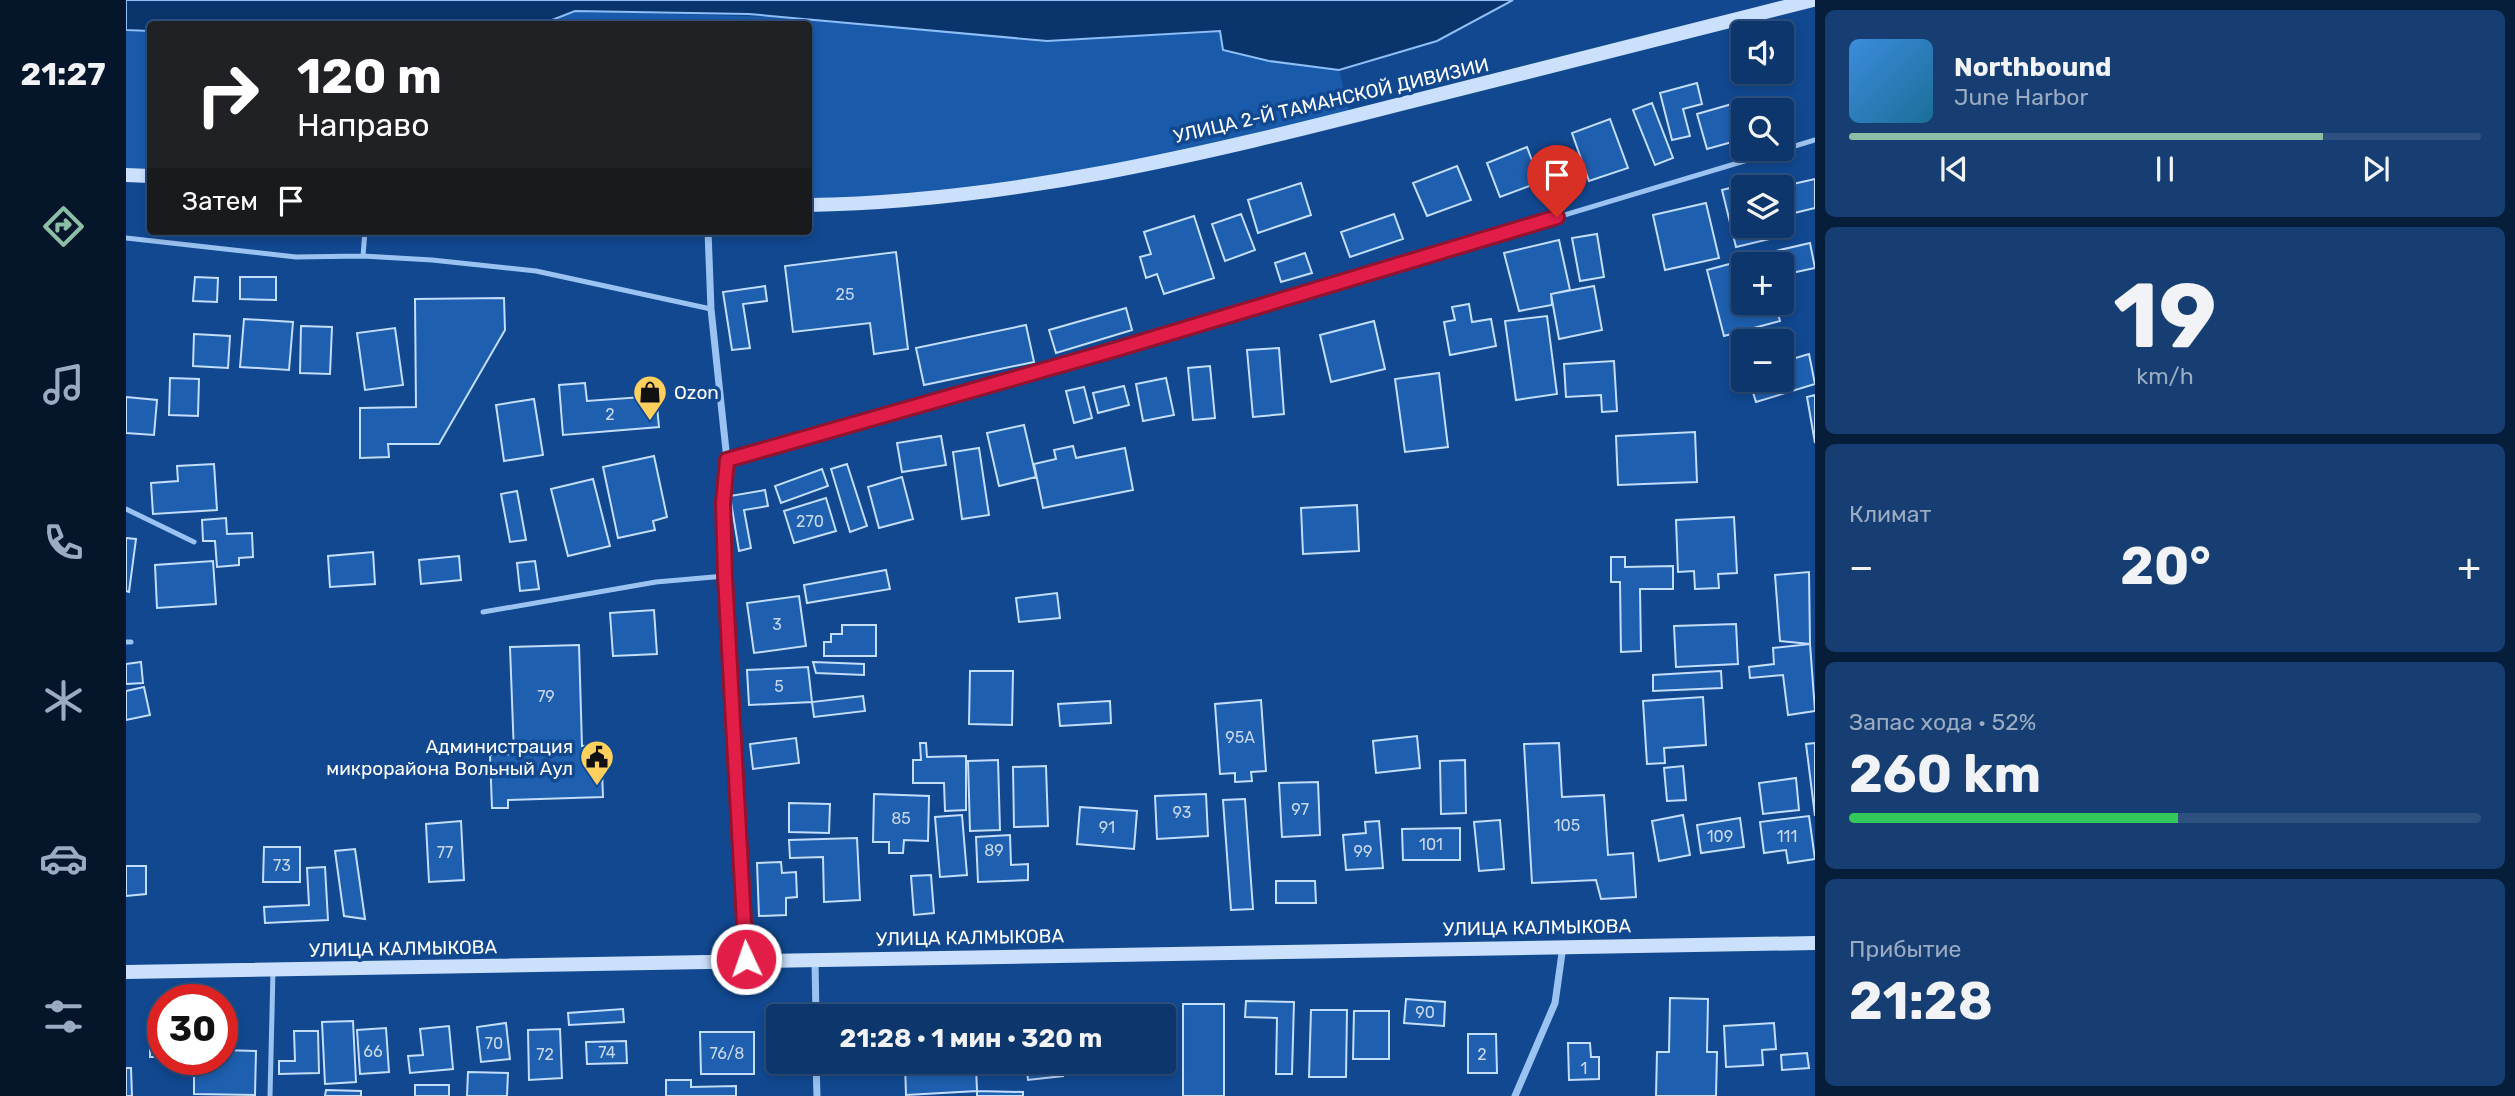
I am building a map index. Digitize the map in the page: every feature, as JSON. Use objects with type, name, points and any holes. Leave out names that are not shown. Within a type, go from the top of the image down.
[{"type":"street","name":"УЛИЦА 2-Й ТАМАНСКОЙ ДИВИЗИИ","points":[[812,205],[860,204],[1010,188],[1246,144],[1813,0]]},
{"type":"street","points":[[126,175],[147,176]]},
{"type":"street","points":[[708,235],[711,309],[727,460],[723,503],[725,576],[746,959]]},
{"type":"street","name":"УЛИЦА КАЛМЫКОВА","points":[[126,972],[746,959],[1815,943]]},
{"type":"street","points":[[1515,1096],[1555,1003],[1563,946]]},
{"type":"street","points":[[815,959],[816,1004]]},
{"type":"street","points":[[816,1074],[817,1096]]},
{"type":"lane","points":[[727,460],[1117,349],[1815,140]]},
{"type":"lane","points":[[363,256],[365,235]]},
{"type":"lane","points":[[126,238],[296,257],[363,256],[536,271],[711,309]]},
{"type":"lane","points":[[126,509],[194,542]]},
{"type":"lane","points":[[483,612],[656,582],[725,576]]},
{"type":"lane","points":[[270,1096],[273,971]]},
{"type":"shaded area","points":[[126,0],[1513,0],[1437,41],[1339,70],[1269,61],[1223,50],[1220,31],[1047,41],[749,14],[575,11],[550,21],[147,21],[147,31],[126,30]]},
{"type":"shaded area","points":[[575,11],[1220,31],[1270,61],[1339,70],[1351,117],[1010,188],[812,205],[812,21],[550,21]]},
{"type":"shaded area","points":[[126,30],[147,31],[147,176],[126,175]]},
{"type":"building","points":[[1697,83],[1702,104],[1683,109],[1690,136],[1672,140],[1660,93]]},
{"type":"building","points":[[1652,103],[1673,158],[1655,165],[1633,110]]},
{"type":"building","points":[[1731,104],[1731,142],[1707,149],[1697,114]]},
{"type":"building","points":[[1610,119],[1628,168],[1589,181],[1572,133]]},
{"type":"building","points":[[1527,147],[1540,182],[1500,197],[1487,163]]},
{"type":"building","points":[[1579,164],[1584,178],[1552,190],[1546,176]]},
{"type":"building","points":[[1457,166],[1471,200],[1427,216],[1413,183]]},
{"type":"building","points":[[1815,179],[1815,208],[1794,213],[1794,184]]},
{"type":"building","points":[[1301,183],[1311,215],[1258,233],[1248,200]]},
{"type":"building","points":[[1731,188],[1731,227],[1722,190]]},
{"type":"building","points":[[1706,203],[1719,258],[1665,270],[1653,215]]},
{"type":"building","points":[[1241,214],[1255,250],[1225,261],[1212,224]]},
{"type":"building","points":[[1394,214],[1403,239],[1350,257],[1341,232]]},
{"type":"building","points":[[1194,216],[1214,278],[1164,294],[1157,274],[1146,278],[1140,257],[1151,254],[1144,232]]},
{"type":"building","points":[[1597,234],[1604,277],[1580,281],[1572,238]]},
{"type":"building","points":[[1734,238],[1774,238],[1736,247]]},
{"type":"building","points":[[1559,240],[1570,290],[1551,294],[1552,305],[1519,311],[1504,253]]},
{"type":"building","points":[[1810,243],[1815,268],[1794,272],[1794,252],[1771,252]]},
{"type":"building","points":[[896,252],[908,349],[874,354],[870,323],[793,332],[785,266]]},
{"type":"building","points":[[1305,253],[1312,273],[1281,282],[1275,263]]},
{"type":"building","points":[[1731,264],[1731,315],[1778,315],[1780,321],[1750,329],[1731,329],[1731,334],[1724,336],[1707,270]]},
{"type":"building","points":[[195,277],[218,278],[217,302],[193,301]]},
{"type":"building","points":[[240,277],[276,277],[276,300],[240,299]]},
{"type":"building","points":[[765,286],[767,301],[743,304],[750,348],[732,350],[723,292]]},
{"type":"building","points":[[1594,286],[1602,330],[1559,339],[1551,294]]},
{"type":"building","points":[[504,298],[505,330],[439,444],[388,444],[389,457],[360,458],[360,408],[416,407],[415,299]]},
{"type":"building","points":[[1469,304],[1472,322],[1491,319],[1496,346],[1450,355],[1444,322],[1455,320],[1452,307]]},
{"type":"building","points":[[1126,308],[1132,330],[1056,353],[1049,330]]},
{"type":"building","points":[[1547,316],[1557,394],[1516,400],[1505,321]]},
{"type":"building","points":[[244,319],[293,322],[289,370],[240,367]]},
{"type":"building","points":[[1374,321],[1385,369],[1331,382],[1320,335]]},
{"type":"building","points":[[1026,325],[1034,362],[924,385],[916,348]]},
{"type":"building","points":[[301,326],[332,327],[330,374],[300,373]]},
{"type":"building","points":[[395,328],[403,385],[365,390],[357,333]]},
{"type":"building","points":[[194,334],[230,336],[228,368],[193,366]]},
{"type":"building","points":[[1279,348],[1284,414],[1253,417],[1247,350]]},
{"type":"building","points":[[1809,354],[1815,384],[1794,390],[1794,358]]},
{"type":"building","points":[[1614,361],[1617,411],[1602,412],[1601,395],[1566,397],[1564,364]]},
{"type":"building","points":[[1210,366],[1215,418],[1193,420],[1188,368]]},
{"type":"building","points":[[1439,373],[1448,447],[1405,452],[1395,379]]},
{"type":"building","points":[[170,378],[199,379],[198,416],[169,415]]},
{"type":"building","points":[[1166,378],[1174,415],[1143,421],[1136,384]]},
{"type":"building","points":[[585,383],[587,401],[656,396],[659,427],[563,435],[559,385]]},
{"type":"building","points":[[1124,386],[1129,405],[1098,413],[1093,393]]},
{"type":"building","points":[[1084,387],[1092,418],[1074,423],[1066,391]]},
{"type":"building","points":[[1753,392],[1789,392],[1756,402]]},
{"type":"building","points":[[1815,395],[1815,443],[1807,397]]},
{"type":"building","points":[[126,397],[157,400],[154,435],[126,433]]},
{"type":"building","points":[[534,399],[543,455],[504,461],[496,405]]},
{"type":"building","points":[[1024,425],[1036,477],[999,486],[987,433]]},
{"type":"building","points":[[1695,432],[1697,482],[1618,485],[1616,436]]},
{"type":"building","points":[[941,436],[946,465],[902,472],[897,443]]},
{"type":"building","points":[[1073,446],[1076,458],[1125,448],[1133,490],[1043,508],[1034,464],[1056,459],[1054,450]]},
{"type":"building","points":[[979,448],[989,515],[962,519],[953,452]]},
{"type":"building","points":[[654,456],[667,517],[653,521],[655,530],[618,538],[603,467]]},
{"type":"building","points":[[214,464],[217,510],[153,514],[151,483],[178,481],[177,466]]},
{"type":"building","points":[[847,464],[867,526],[850,532],[831,469]]},
{"type":"building","points":[[822,469],[828,486],[781,503],[775,486]]},
{"type":"building","points":[[902,477],[913,519],[879,528],[868,487]]},
{"type":"building","points":[[593,479],[610,546],[568,556],[551,489]]},
{"type":"building","points":[[765,490],[768,506],[744,510],[751,548],[739,551],[730,496]]},
{"type":"building","points":[[517,491],[526,540],[510,542],[501,494]]},
{"type":"building","points":[[826,498],[836,531],[794,543],[784,511]]},
{"type":"building","points":[[1357,505],[1359,551],[1303,554],[1301,508]]},
{"type":"building","points":[[1734,517],[1737,573],[1718,574],[1719,588],[1695,589],[1694,571],[1678,572],[1676,520]]},
{"type":"building","points":[[226,518],[227,534],[252,533],[253,557],[239,558],[239,565],[217,567],[215,541],[203,541],[202,520]]},
{"type":"building","points":[[126,538],[136,539],[129,592],[126,591]]},
{"type":"building","points":[[373,552],[375,584],[330,587],[328,556]]},
{"type":"building","points":[[459,556],[461,580],[421,584],[419,560]]},
{"type":"building","points":[[1611,557],[1625,557],[1625,567],[1673,566],[1673,589],[1640,589],[1641,651],[1621,652],[1620,582],[1611,582]]},
{"type":"building","points":[[213,561],[216,604],[157,608],[155,565]]},
{"type":"building","points":[[535,561],[539,589],[520,591],[517,563]]},
{"type":"building","points":[[886,570],[890,589],[807,603],[804,585]]},
{"type":"building","points":[[1809,572],[1810,644],[1780,641],[1775,575]]},
{"type":"building","points":[[1057,593],[1060,618],[1019,622],[1016,598]]},
{"type":"building","points":[[799,596],[806,646],[754,653],[747,603]]},
{"type":"building","points":[[654,610],[657,654],[613,656],[610,613]]},
{"type":"building","points":[[1736,624],[1738,664],[1676,667],[1674,626]]},
{"type":"building","points":[[842,625],[876,625],[876,656],[824,656],[824,642],[831,642],[831,634],[842,634]]},
{"type":"building","points":[[1810,644],[1815,711],[1788,715],[1783,675],[1750,678],[1749,667],[1774,664],[1773,648]]},
{"type":"building","points":[[579,645],[582,746],[601,745],[603,797],[508,800],[508,808],[492,808],[490,755],[514,754],[510,647]]},
{"type":"building","points":[[141,662],[143,683],[126,684],[126,664]]},
{"type":"building","points":[[813,662],[864,664],[864,675],[816,673]]},
{"type":"building","points":[[808,667],[812,702],[749,705],[747,670]]},
{"type":"building","points":[[970,671],[1013,671],[1012,725],[969,724]]},
{"type":"building","points":[[1721,671],[1722,688],[1653,691],[1653,675]]},
{"type":"building","points":[[144,687],[150,715],[126,720],[126,691]]},
{"type":"building","points":[[863,696],[865,711],[814,717],[812,702]]},
{"type":"building","points":[[1703,697],[1706,745],[1664,748],[1665,763],[1647,764],[1643,701]]},
{"type":"building","points":[[1261,700],[1266,771],[1251,772],[1252,781],[1235,782],[1235,773],[1220,774],[1215,704]]},
{"type":"building","points":[[1110,701],[1111,723],[1060,726],[1058,704]]},
{"type":"building","points":[[1417,736],[1420,768],[1376,773],[1373,741]]},
{"type":"building","points":[[796,738],[799,763],[753,769],[750,744]]},
{"type":"building","points":[[920,743],[926,743],[927,757],[966,756],[966,810],[945,811],[944,783],[913,783],[913,760],[921,760]]},
{"type":"building","points":[[1559,743],[1562,797],[1604,795],[1608,855],[1633,853],[1636,897],[1601,899],[1596,880],[1532,883],[1524,744]]},
{"type":"building","points":[[1815,743],[1815,816],[1806,744]]},
{"type":"building","points":[[998,760],[1000,830],[970,831],[968,761]]},
{"type":"building","points":[[1465,760],[1466,813],[1441,814],[1440,761]]},
{"type":"building","points":[[1046,766],[1048,826],[1014,827],[1013,767]]},
{"type":"building","points":[[1683,766],[1686,800],[1667,801],[1664,768]]},
{"type":"building","points":[[1796,778],[1799,810],[1763,814],[1759,783]]},
{"type":"building","points":[[1318,782],[1320,835],[1282,837],[1279,783]]},
{"type":"building","points":[[874,794],[929,796],[928,841],[904,840],[903,853],[889,853],[889,842],[873,842]]},
{"type":"building","points":[[1206,794],[1208,836],[1157,839],[1155,796]]},
{"type":"building","points":[[1245,799],[1253,909],[1231,910],[1223,800]]},
{"type":"building","points":[[789,803],[830,804],[829,833],[789,832]]},
{"type":"building","points":[[1080,807],[1137,811],[1134,849],[1077,844]]},
{"type":"building","points":[[962,815],[967,875],[940,877],[935,817]]},
{"type":"building","points":[[1683,815],[1690,855],[1659,861],[1652,821]]},
{"type":"building","points":[[1809,816],[1815,859],[1788,863],[1786,850],[1764,853],[1760,822]]},
{"type":"building","points":[[1740,818],[1744,847],[1701,853],[1697,825]]},
{"type":"building","points":[[1500,820],[1504,869],[1479,871],[1474,822]]},
{"type":"building","points":[[461,821],[464,880],[429,882],[426,824]]},
{"type":"building","points":[[1379,821],[1383,868],[1346,870],[1343,835],[1366,833],[1365,822]]},
{"type":"building","points":[[1460,828],[1460,860],[1403,860],[1402,829]]},
{"type":"building","points":[[1010,835],[1011,865],[1028,864],[1028,880],[978,882],[976,837]]},
{"type":"building","points":[[857,838],[860,900],[824,902],[823,857],[790,858],[789,840]]},
{"type":"building","points":[[264,847],[300,847],[300,882],[263,882]]},
{"type":"building","points":[[355,849],[365,919],[344,916],[335,851]]},
{"type":"building","points":[[781,862],[782,873],[796,872],[797,897],[786,898],[786,915],[759,916],[757,863]]},
{"type":"building","points":[[126,866],[146,866],[146,894],[126,896]]},
{"type":"building","points":[[325,867],[328,920],[265,923],[264,907],[309,905],[307,868]]},
{"type":"building","points":[[931,875],[934,913],[914,915],[911,876]]},
{"type":"building","points":[[1276,881],[1315,881],[1316,903],[1276,903]]},
{"type":"building","points":[[1670,998],[1708,999],[1707,1052],[1717,1052],[1716,1096],[1656,1096],[1657,1052],[1669,1052]]},
{"type":"building","points":[[1406,999],[1445,1002],[1444,1026],[1404,1023]]},
{"type":"building","points":[[1246,1001],[1294,1002],[1292,1074],[1276,1074],[1277,1018],[1245,1017]]},
{"type":"building","points":[[1183,1004],[1224,1004],[1224,1096],[1183,1096]]},
{"type":"building","points":[[623,1009],[624,1022],[569,1025],[568,1013]]},
{"type":"building","points":[[1311,1010],[1347,1010],[1346,1077],[1309,1077]]},
{"type":"building","points":[[1354,1011],[1389,1011],[1389,1059],[1353,1059]]},
{"type":"building","points":[[353,1021],[356,1082],[325,1084],[322,1022]]},
{"type":"building","points":[[506,1023],[510,1059],[481,1062],[477,1027]]},
{"type":"building","points":[[1774,1023],[1776,1049],[1762,1050],[1763,1065],[1726,1067],[1724,1026]]},
{"type":"building","points":[[449,1026],[453,1069],[410,1073],[408,1056],[423,1055],[420,1029]]},
{"type":"building","points":[[386,1028],[389,1072],[360,1074],[357,1030]]},
{"type":"building","points":[[560,1029],[562,1078],[529,1080],[528,1030]]},
{"type":"building","points":[[294,1031],[318,1031],[319,1073],[279,1074],[279,1061],[295,1061]]},
{"type":"building","points":[[700,1032],[754,1032],[754,1074],[701,1074]]},
{"type":"building","points":[[1468,1034],[1496,1034],[1497,1073],[1468,1073]]},
{"type":"building","points":[[626,1041],[627,1063],[587,1064],[586,1042]]},
{"type":"building","points":[[1568,1043],[1590,1043],[1591,1057],[1599,1057],[1599,1079],[1569,1080]]},
{"type":"building","points":[[238,1050],[256,1051],[255,1095],[194,1094],[194,1075],[238,1075]]},
{"type":"building","points":[[1807,1053],[1809,1068],[1782,1070],[1781,1055]]},
{"type":"building","points":[[126,1068],[131,1068],[132,1096],[126,1096]]},
{"type":"building","points":[[468,1072],[508,1073],[507,1096],[467,1096]]},
{"type":"building","points":[[905,1074],[976,1074],[977,1091],[906,1095]]},
{"type":"building","points":[[1027,1074],[1063,1074],[1063,1076],[1028,1080]]},
{"type":"building","points":[[666,1080],[691,1080],[691,1087],[736,1086],[736,1096],[666,1096]]},
{"type":"building","points":[[415,1085],[449,1085],[449,1096],[415,1096]]},
{"type":"building","points":[[326,1090],[361,1091],[361,1096],[325,1096]]},
{"type":"building","points":[[977,1091],[1023,1092],[1023,1096],[977,1096]]},
{"type":"place","name":"Ozon","points":[[650,422]]},
{"type":"place","name":"Администрация микрорайона Вольный Аул","points":[[597,787]]},
{"type":"route","points":[[746,959],[725,576],[723,503],[727,460],[1117,349],[1557,217]]}]
